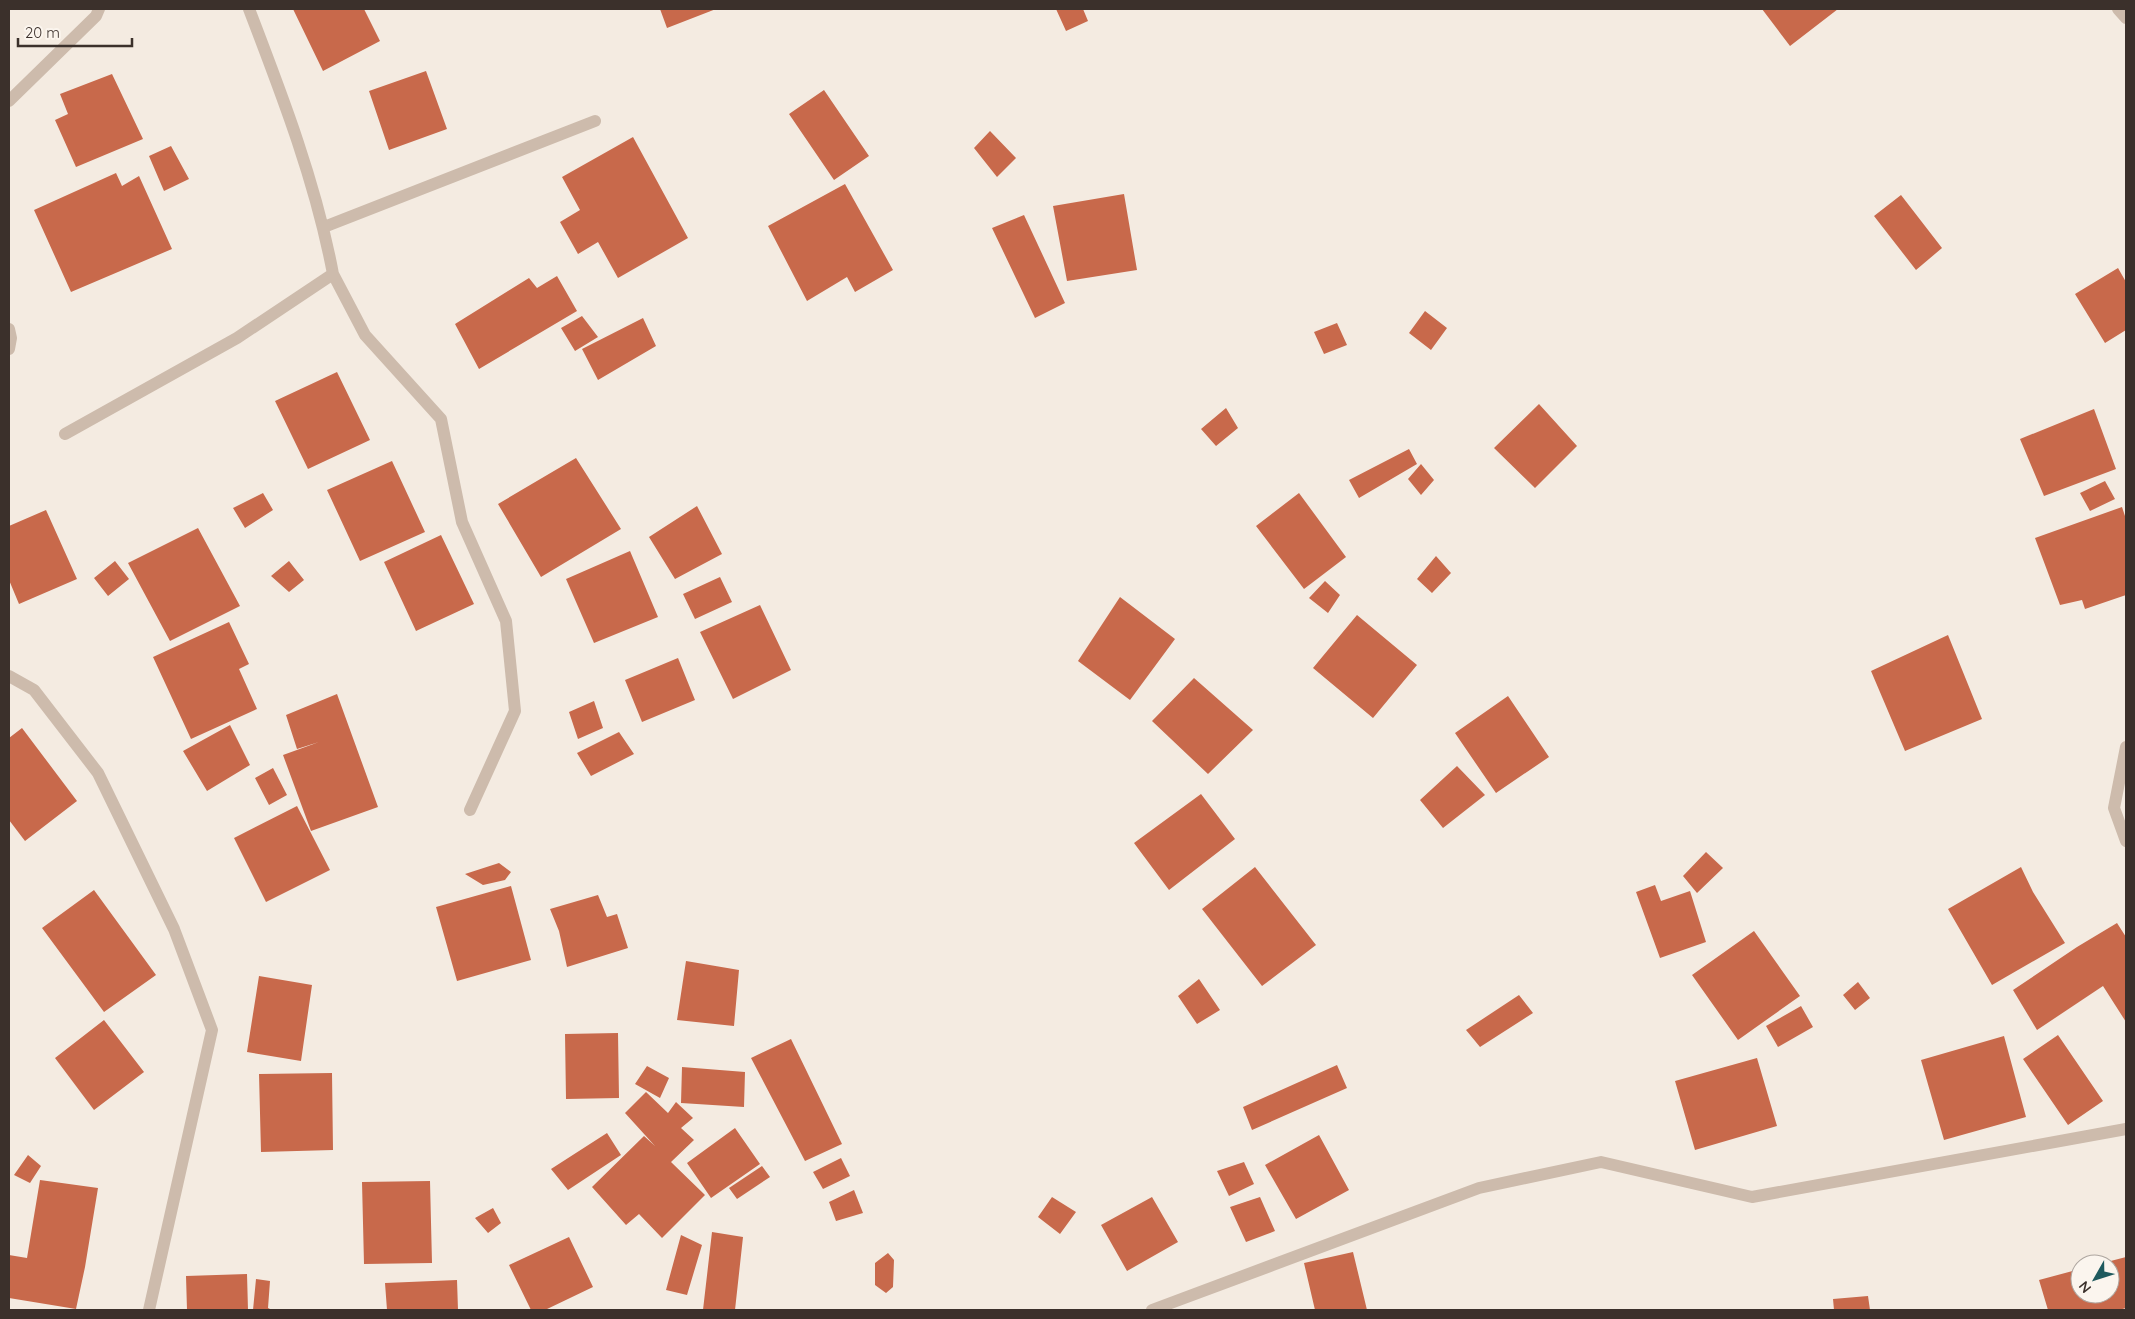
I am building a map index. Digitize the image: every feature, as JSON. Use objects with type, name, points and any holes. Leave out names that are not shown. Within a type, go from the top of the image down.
[{"type":"street","points":[[9,101],[96,16],[99,9]]},
{"type":"street","points":[[249,9],[272,70],[324,227],[333,274],[366,335],[441,420],[462,522],[506,621],[515,711],[470,810]]},
{"type":"street","points":[[2118,9],[2126,18]]},
{"type":"street","points":[[324,227],[594,121]]},
{"type":"street","points":[[64,434],[237,338],[333,274]]},
{"type":"street","points":[[9,329],[11,338],[9,349]]},
{"type":"street","points":[[9,676],[34,690],[98,773],[174,929],[212,1030],[149,1310]]},
{"type":"street","points":[[2126,746],[2114,808],[2126,841]]},
{"type":"street","points":[[1152,1310],[1479,1188],[1601,1162],[1752,1197],[2126,1129]]},
{"type":"building","points":[[293,9],[364,9],[380,41],[323,71]]},
{"type":"building","points":[[660,9],[716,9],[667,28]]},
{"type":"building","points":[[1056,9],[1083,9],[1088,21],[1066,31]]},
{"type":"building","points":[[1762,9],[1838,9],[1790,46]]},
{"type":"building","points":[[426,71],[447,129],[389,150],[369,91]]},
{"type":"building","points":[[112,74],[143,139],[76,167],[55,120],[68,114],[60,94]]},
{"type":"building","points":[[824,90],[869,156],[834,180],[789,114]]},
{"type":"building","points":[[990,131],[1016,158],[997,177],[974,148]]},
{"type":"building","points":[[633,137],[688,238],[618,278],[598,242],[578,254],[560,222],[580,210],[562,177]]},
{"type":"building","points":[[171,146],[189,179],[164,191],[149,156]]},
{"type":"building","points":[[116,173],[122,186],[139,176],[172,249],[71,292],[34,210]]},
{"type":"building","points":[[845,184],[893,270],[855,292],[847,277],[807,301],[768,226]]},
{"type":"building","points":[[1124,194],[1137,270],[1067,281],[1053,206]]},
{"type":"building","points":[[1901,195],[1942,248],[1916,270],[1874,216]]},
{"type":"building","points":[[1024,215],[1065,303],[1035,318],[992,228]]},
{"type":"building","points":[[2118,268],[2126,282],[2126,330],[2105,343],[2075,294]]},
{"type":"building","points":[[557,276],[577,311],[479,369],[455,324],[529,278],[537,288]]},
{"type":"building","points":[[1425,311],[1447,328],[1431,350],[1409,333]]},
{"type":"building","points":[[582,316],[598,337],[575,351],[561,328]]},
{"type":"building","points":[[643,318],[656,346],[598,380],[582,349]]},
{"type":"building","points":[[1337,323],[1347,345],[1324,354],[1314,332]]},
{"type":"building","points":[[337,372],[370,440],[308,469],[275,401]]},
{"type":"building","points":[[1539,404],[1577,446],[1535,488],[1494,448]]},
{"type":"building","points":[[1226,408],[1238,428],[1216,446],[1201,429]]},
{"type":"building","points":[[2094,409],[2116,469],[2044,496],[2020,439]]},
{"type":"building","points":[[1409,449],[1417,464],[1359,498],[1349,480]]},
{"type":"building","points":[[576,458],[621,529],[541,577],[498,504]]},
{"type":"building","points":[[392,461],[425,532],[360,561],[327,490]]},
{"type":"building","points":[[1421,464],[1434,480],[1421,495],[1408,479]]},
{"type":"building","points":[[2105,481],[2115,499],[2090,511],[2080,493]]},
{"type":"building","points":[[263,493],[273,510],[245,528],[233,508]]},
{"type":"building","points":[[1299,493],[1346,557],[1304,589],[1256,526]]},
{"type":"building","points":[[697,506],[722,554],[675,579],[649,537]]},
{"type":"building","points":[[2122,507],[2126,519],[2126,595],[2085,609],[2082,600],[2060,605],[2035,538]]},
{"type":"building","points":[[46,510],[77,579],[19,604],[9,580],[9,526]]},
{"type":"building","points":[[198,528],[240,606],[170,641],[128,563]]},
{"type":"building","points":[[441,535],[474,604],[416,631],[384,562]]},
{"type":"building","points":[[630,551],[658,617],[594,643],[566,579]]},
{"type":"building","points":[[1436,556],[1451,573],[1432,593],[1417,579]]},
{"type":"building","points":[[115,561],[129,579],[108,596],[94,578]]},
{"type":"building","points":[[289,561],[304,580],[289,592],[271,576]]},
{"type":"building","points":[[720,577],[732,602],[695,619],[683,594]]},
{"type":"building","points":[[1325,581],[1340,595],[1328,613],[1309,598]]},
{"type":"building","points":[[1120,597],[1175,639],[1130,700],[1078,661]]},
{"type":"building","points":[[760,605],[791,670],[733,699],[700,632]]},
{"type":"building","points":[[1357,615],[1417,665],[1373,718],[1313,668]]},
{"type":"building","points":[[229,622],[249,664],[239,669],[257,709],[191,739],[153,657]]},
{"type":"building","points":[[1948,635],[1982,719],[1905,751],[1871,671]]},
{"type":"building","points":[[678,658],[695,700],[642,722],[625,680]]},
{"type":"building","points":[[1194,678],[1253,730],[1208,774],[1152,721]]},
{"type":"building","points":[[337,694],[378,807],[311,831],[283,755],[319,742],[297,749],[286,715]]},
{"type":"building","points":[[1508,696],[1549,757],[1496,793],[1455,733]]},
{"type":"building","points":[[594,701],[603,728],[578,739],[569,712]]},
{"type":"building","points":[[230,725],[250,765],[207,791],[183,751]]},
{"type":"building","points":[[22,728],[77,801],[25,841],[9,820],[9,738]]},
{"type":"building","points":[[619,732],[634,754],[591,776],[577,753]]},
{"type":"building","points":[[1457,766],[1485,795],[1443,828],[1420,800]]},
{"type":"building","points":[[273,768],[287,795],[269,805],[255,778]]},
{"type":"building","points":[[1201,794],[1235,839],[1169,890],[1134,843]]},
{"type":"building","points":[[297,806],[330,870],[266,902],[234,838]]},
{"type":"building","points":[[1706,852],[1723,868],[1697,893],[1683,876]]},
{"type":"building","points":[[499,863],[511,872],[505,880],[483,885],[465,874]]},
{"type":"building","points":[[1255,867],[1316,945],[1262,986],[1202,909]]},
{"type":"building","points":[[2021,867],[2033,892],[2065,943],[1992,985],[1948,909]]},
{"type":"building","points":[[1655,885],[1661,901],[1690,891],[1706,942],[1660,958],[1636,892]]},
{"type":"building","points":[[511,886],[531,960],[457,981],[436,907]]},
{"type":"building","points":[[94,890],[156,975],[104,1012],[42,928]]},
{"type":"building","points":[[598,895],[607,917],[617,914],[628,948],[567,967],[559,931],[550,909]]},
{"type":"building","points":[[2117,923],[2126,937],[2126,1022],[2103,986],[2037,1030],[2013,990]]},
{"type":"building","points":[[1754,931],[1800,996],[1738,1040],[1692,975]]},
{"type":"building","points":[[686,961],[739,970],[734,1026],[677,1020]]},
{"type":"building","points":[[259,976],[312,985],[301,1061],[247,1052]]},
{"type":"building","points":[[1199,979],[1220,1010],[1197,1024],[1178,996]]},
{"type":"building","points":[[1858,982],[1870,998],[1855,1010],[1843,995]]},
{"type":"building","points":[[1519,995],[1533,1013],[1480,1047],[1466,1030]]},
{"type":"building","points":[[1801,1006],[1813,1027],[1778,1047],[1766,1026]]},
{"type":"building","points":[[104,1020],[144,1072],[94,1110],[55,1058]]},
{"type":"building","points":[[618,1033],[619,1098],[566,1099],[565,1034]]},
{"type":"building","points":[[2058,1035],[2103,1101],[2068,1125],[2023,1059]]},
{"type":"building","points":[[2004,1036],[2026,1117],[1944,1140],[1921,1060]]},
{"type":"building","points":[[791,1039],[842,1144],[805,1161],[751,1058]]},
{"type":"building","points":[[1757,1058],[1777,1126],[1695,1150],[1675,1081]]},
{"type":"building","points":[[1337,1065],[1347,1088],[1252,1130],[1243,1107]]},
{"type":"building","points":[[647,1066],[669,1078],[660,1098],[635,1084]]},
{"type":"building","points":[[682,1067],[745,1072],[744,1107],[681,1103]]},
{"type":"building","points":[[332,1073],[333,1150],[261,1152],[259,1074]]},
{"type":"building","points":[[646,1092],[668,1113],[676,1102],[693,1118],[681,1128],[694,1140],[671,1162],[705,1195],[662,1238],[639,1214],[626,1225],[592,1187],[644,1136],[655,1146],[625,1113]]},
{"type":"building","points":[[735,1128],[760,1164],[711,1198],[687,1163]]},
{"type":"building","points":[[607,1133],[621,1155],[568,1190],[551,1169]]},
{"type":"building","points":[[1319,1135],[1349,1190],[1296,1219],[1265,1165]]},
{"type":"building","points":[[28,1155],[41,1166],[30,1183],[14,1175]]},
{"type":"building","points":[[841,1158],[850,1176],[823,1189],[813,1172]]},
{"type":"building","points":[[1244,1162],[1254,1184],[1229,1196],[1217,1171]]},
{"type":"building","points":[[762,1166],[770,1177],[737,1199],[729,1188]]},
{"type":"building","points":[[40,1180],[98,1188],[76,1309],[9,1298],[9,1255],[27,1258]]},
{"type":"building","points":[[430,1181],[432,1263],[364,1264],[362,1182]]},
{"type":"building","points":[[854,1190],[863,1213],[836,1221],[829,1202]]},
{"type":"building","points":[[1052,1197],[1076,1212],[1060,1234],[1038,1217]]},
{"type":"building","points":[[1152,1197],[1178,1242],[1127,1271],[1101,1225]]},
{"type":"building","points":[[1260,1197],[1275,1231],[1246,1242],[1230,1207]]},
{"type":"building","points":[[493,1208],[501,1223],[488,1233],[475,1218]]},
{"type":"building","points":[[712,1232],[743,1237],[735,1310],[703,1310]]},
{"type":"building","points":[[681,1235],[702,1245],[687,1295],[666,1290]]},
{"type":"building","points":[[569,1237],[593,1287],[545,1310],[531,1310],[509,1265]]},
{"type":"building","points":[[1353,1252],[1367,1310],[1315,1310],[1304,1263]]},
{"type":"building","points":[[888,1253],[894,1260],[893,1287],[886,1293],[875,1285],[875,1263]]},
{"type":"building","points":[[2126,1257],[2126,1308],[2119,1310],[2048,1310],[2039,1280],[2070,1272],[2070,1304],[2120,1304],[2120,1259]]},
{"type":"building","points":[[247,1274],[248,1310],[187,1310],[186,1276]]},
{"type":"building","points":[[256,1279],[270,1281],[268,1308],[272,1310],[253,1310]]},
{"type":"building","points":[[457,1280],[458,1310],[387,1310],[385,1283]]},
{"type":"building","points":[[1868,1296],[1870,1310],[1834,1310],[1833,1299]]}]
